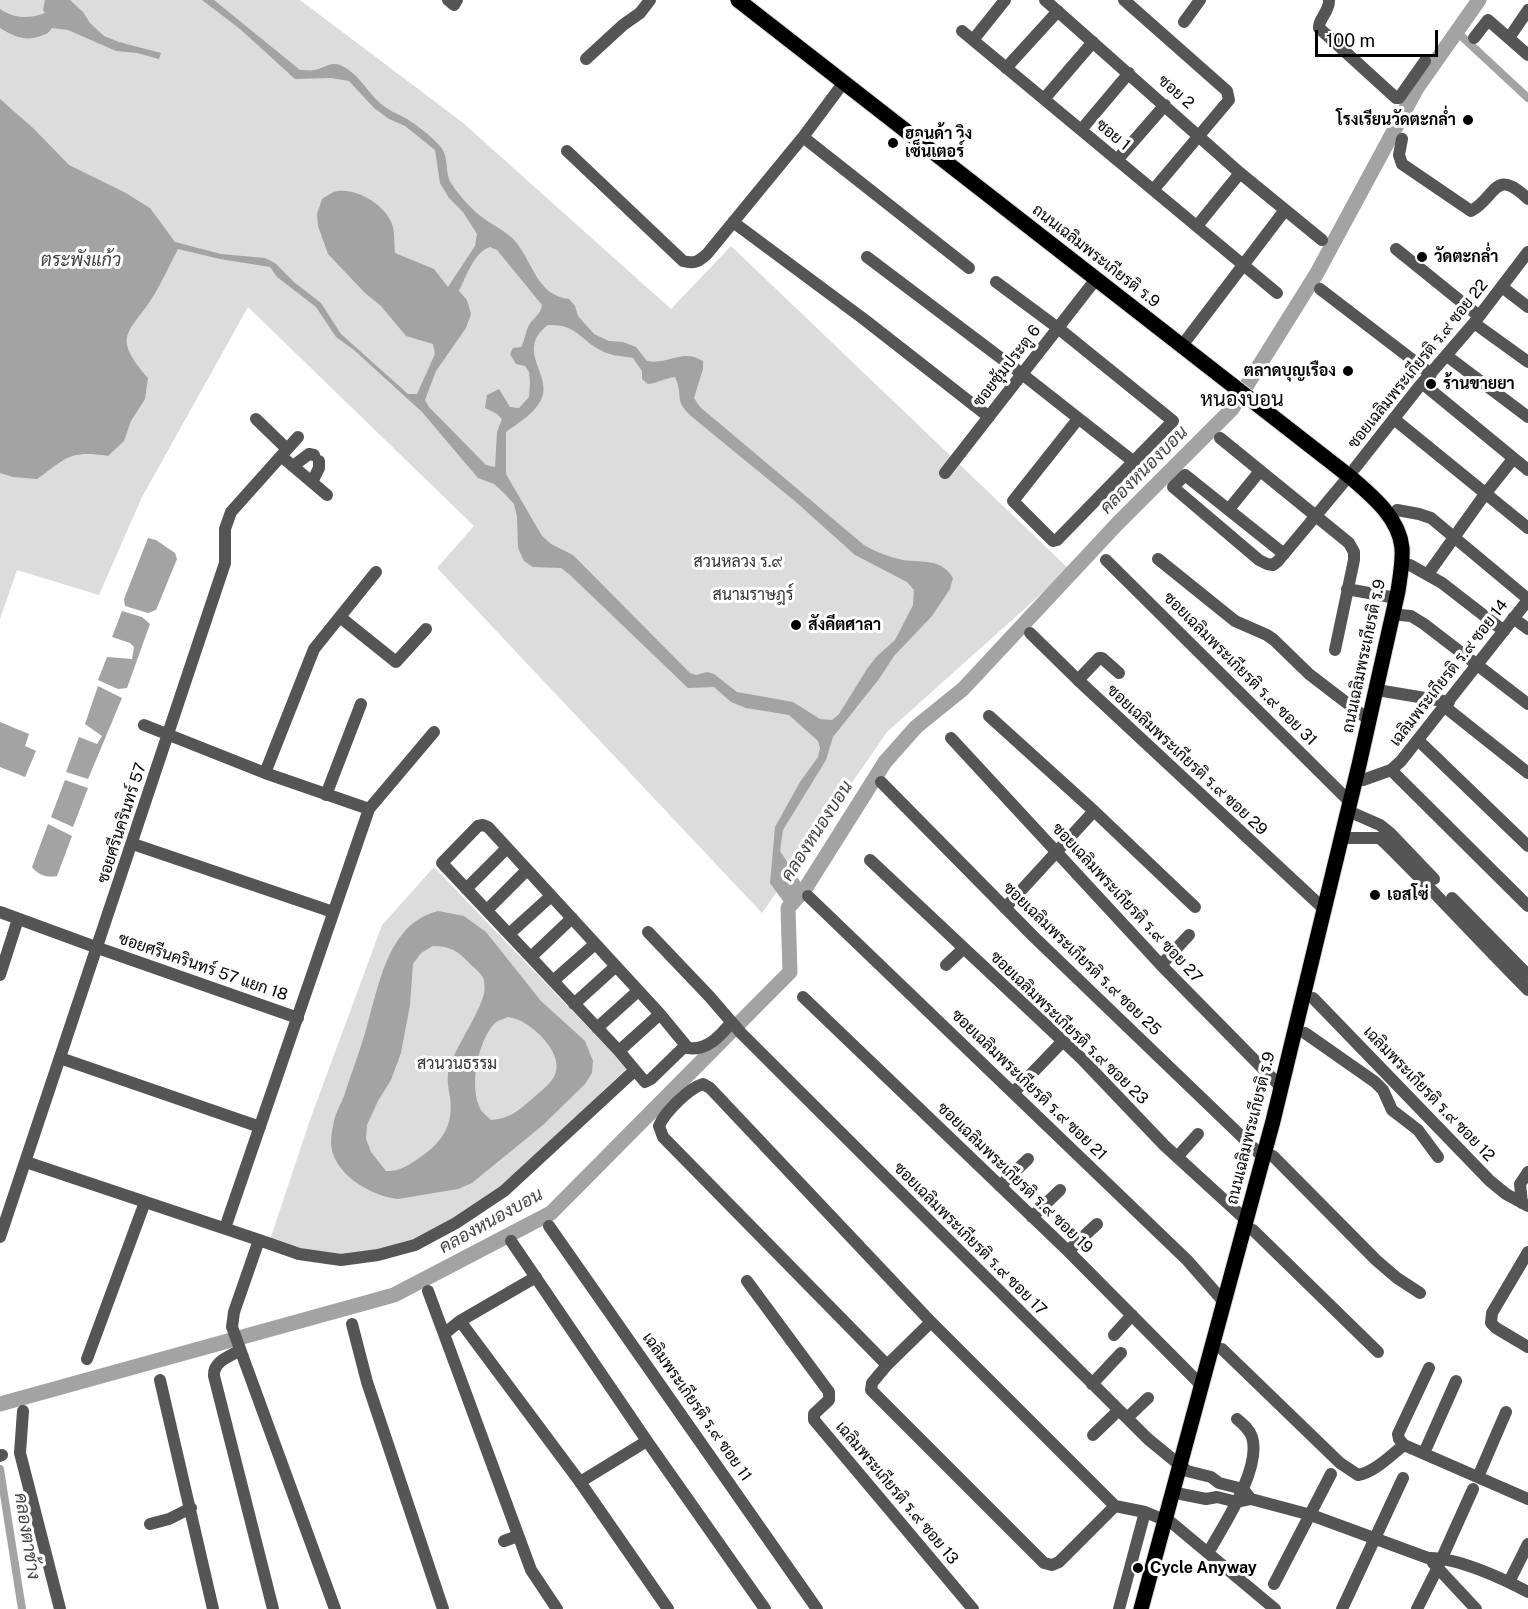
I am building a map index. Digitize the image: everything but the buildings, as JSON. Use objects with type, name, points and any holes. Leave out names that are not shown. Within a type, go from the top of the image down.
[{"type":"main road","name":"ถนนเฉลิมพระเกียรติ ร.9","points":[[738,0],[1096,279],[1352,472],[1381,489],[1397,510],[1406,529],[1410,565],[1400,615],[1363,780],[1352,808],[1349,838],[1305,1033],[1201,1385],[1183,1468],[1181,1494],[1168,1522],[1149,1609]]},
{"type":"main road","name":"ถนนเฉลิมพระเกียรติ ร.9","points":[[752,0],[1187,339],[1233,381]]},
{"type":"main road","name":"ถนนเฉลิมพระเกียรติ ร.9","points":[[1268,1156],[1281,1087],[1324,909],[1352,808],[1402,567],[1402,546],[1396,530],[1382,506],[1352,472]]},
{"type":"main road","name":"ถนนเฉลิมพระเกียรติ ร.9","points":[[1141,1609],[1183,1468],[1222,1349],[1249,1225]]},
{"type":"street","points":[[448,0],[454,4],[457,0]]},
{"type":"street","points":[[586,59],[640,13],[650,0]]},
{"type":"street","points":[[972,40],[1005,0]]},
{"type":"street","name":"ซอย 2","points":[[1045,0],[1240,172],[1322,240]]},
{"type":"street","points":[[1124,0],[1227,91],[1229,100],[1154,189]]},
{"type":"street","points":[[1329,0],[1330,5],[1318,24],[1318,28],[1396,98],[1399,98],[1425,61]]},
{"type":"street","points":[[1184,22],[1197,1]]},
{"type":"street","points":[[1509,38],[1528,10]]},
{"type":"street","points":[[1006,68],[1058,11]]},
{"type":"street","points":[[1474,38],[1488,20],[1528,55]]},
{"type":"street","name":"ซอย 1","points":[[962,31],[1277,293]]},
{"type":"street","points":[[1044,99],[1093,42]]},
{"type":"street","points":[[1081,130],[1129,73]]},
{"type":"street","points":[[567,151],[683,261],[699,262],[803,137],[844,82]]},
{"type":"street","points":[[1117,160],[1165,105]]},
{"type":"street","points":[[803,137],[969,268]]},
{"type":"street","points":[[1402,139],[1399,156],[1402,164],[1471,211],[1477,208],[1489,193],[1502,185],[1516,188],[1528,199]]},
{"type":"street","points":[[1197,226],[1240,172]]},
{"type":"street","points":[[1187,339],[1285,210]]},
{"type":"street","points":[[733,222],[865,320],[989,417]]},
{"type":"street","points":[[1396,249],[1528,362]]},
{"type":"street","name":"ซอยเฉลิมพระเกียรติ ร.๙ ซอย 22","points":[[1284,554],[1447,356],[1528,252]]},
{"type":"street","points":[[867,257],[1134,462]]},
{"type":"street","name":"ซอยซุ้มประตู 6","points":[[945,473],[1096,279]]},
{"type":"street","points":[[996,282],[1058,328],[1173,421],[1053,542],[1013,501],[1078,419]]},
{"type":"street","points":[[1502,287],[1528,307]]},
{"type":"street","points":[[1320,289],[1427,378],[1513,459],[1528,470]]},
{"type":"street","points":[[1447,356],[1528,417]]},
{"type":"street","points":[[256,419],[293,466],[327,495]]},
{"type":"street","points":[[1394,419],[1528,528]]},
{"type":"street","name":"ซอยศรีนครินทร์ 57","points":[[0,1237],[225,564],[225,529],[231,512],[298,437]]},
{"type":"street","points":[[1220,438],[1349,543],[1354,552],[1335,650]]},
{"type":"street","points":[[293,466],[309,454],[316,458],[318,468],[312,482]]},
{"type":"street","points":[[1428,574],[1513,459]]},
{"type":"street","points":[[1229,509],[1260,471]]},
{"type":"street","points":[[1185,475],[1284,554],[1273,565],[1259,560],[1173,487],[1185,475]]},
{"type":"street","points":[[1397,510],[1431,518],[1528,599]]},
{"type":"street","points":[[1158,559],[1235,621],[1274,640],[1309,674],[1369,720]]},
{"type":"street","name":"ซอยเฉลิมพระเกียรติ ร.๙ ซอย 31","points":[[1107,560],[1352,808],[1382,833],[1437,888]]},
{"type":"street","points":[[1410,565],[1443,583],[1504,631]]},
{"type":"street","points":[[265,773],[314,649],[376,572]]},
{"type":"street","points":[[1347,589],[1396,598]]},
{"type":"street","name":"เฉลิมพระเกียรติ ร.๙ ซอย 14","points":[[1363,780],[1391,770],[1419,741],[1528,599]]},
{"type":"street","points":[[1400,615],[1411,616],[1424,624],[1528,704]]},
{"type":"street","points":[[340,617],[396,662],[426,629]]},
{"type":"street","points":[[1513,618],[1528,629]]},
{"type":"street","name":"ซอยเฉลิมพระเกียรติ ร.๙ ซอย 29","points":[[1030,633],[1324,909]]},
{"type":"street","points":[[1078,680],[1099,658],[1119,673]]},
{"type":"street","points":[[1383,691],[1447,705],[1528,773]]},
{"type":"street","points":[[326,795],[361,705]]},
{"type":"street","points":[[989,716],[1195,907]]},
{"type":"street","points":[[144,725],[265,773],[369,809]]},
{"type":"street","points":[[225,1228],[369,809],[434,732]]},
{"type":"street","name":"ซอยเฉลิมพระเกียรติ ร.๙ ซอย 27","points":[[951,738],[1161,965],[1281,1087]]},
{"type":"street","points":[[1419,741],[1528,846]]},
{"type":"street","points":[[1391,770],[1528,906]]},
{"type":"street","name":"ซอยเฉลิมพระเกียรติ ร.๙ ซอย 25","points":[[881,782],[1005,908],[1376,1260],[1397,1278],[1420,1293]]},
{"type":"street","points":[[1005,908],[1094,811]]},
{"type":"street","points":[[685,1046],[645,1082],[619,1051],[442,863],[478,826],[488,827],[660,1014],[685,1046],[695,1049],[711,1044],[735,1027]]},
{"type":"street","points":[[1349,838],[1382,833]]},
{"type":"street","points":[[132,844],[333,912]]},
{"type":"street","points":[[466,889],[507,848]]},
{"type":"street","name":"ซอยเฉลิมพระเกียรติ ร.๙ ซอย 23","points":[[870,860],[1063,1041],[1177,1157],[1378,1352]]},
{"type":"street","points":[[487,910],[527,870]]},
{"type":"street","points":[[1437,888],[1528,975]]},
{"type":"street","points":[[1437,888],[1483,945],[1528,990]]},
{"type":"street","points":[[509,934],[551,896]]},
{"type":"street","name":"ซอยเฉลิมพระเกียรติ ร.๙ ซอย 21","points":[[808,896],[1187,1260],[1224,1302]]},
{"type":"street","name":"ซอยศรีนครินทร์ 57 แยก 18","points":[[0,912],[298,1018]]},
{"type":"street","points":[[531,957],[572,918]]},
{"type":"street","points":[[0,975],[18,919]]},
{"type":"street","name":"ซอยเฉลิมพระเกียรติ ร.๙ ซอย 17","points":[[648,932],[735,1027],[1092,1384],[1155,1446],[1183,1468]]},
{"type":"street","points":[[1161,965],[1189,935]]},
{"type":"street","points":[[553,981],[595,944]]},
{"type":"street","points":[[946,965],[964,948]]},
{"type":"street","points":[[574,1004],[616,966]]},
{"type":"street","points":[[597,1028],[638,991]]},
{"type":"street","name":"ซอยเฉลิมพระเกียรติ ร.๙ ซอย 19","points":[[803,998],[1068,1251],[1201,1385]]},
{"type":"street","name":"เฉลิมพระเกียรติ ร.๙ ซอย 12","points":[[1313,998],[1490,1181],[1506,1194],[1525,1204]]},
{"type":"street","points":[[619,1051],[660,1014]]},
{"type":"street","points":[[1305,1033],[1375,1082],[1383,1090],[1392,1110],[1418,1130],[1438,1157]]},
{"type":"street","points":[[1013,1093],[1063,1041]]},
{"type":"street","points":[[60,1058],[260,1127]]},
{"type":"street","points":[[26,1162],[299,1254],[341,1260],[378,1255],[415,1245],[456,1223],[504,1191],[635,1070]]},
{"type":"street","points":[[887,1365],[663,1137],[659,1126],[666,1114],[698,1086],[703,1084],[710,1088],[931,1322],[1115,1506],[1145,1512],[1168,1522],[1275,1609]]},
{"type":"street","points":[[1177,1157],[1198,1134]]},
{"type":"street","points":[[1000,1186],[1028,1159]]},
{"type":"street","points":[[1525,1204],[1520,1184],[1528,1172]]},
{"type":"street","points":[[1032,1217],[1060,1190]]},
{"type":"street","points":[[87,1359],[145,1202]]},
{"type":"street","points":[[1068,1251],[1097,1224]]},
{"type":"street","name":"เฉลิมพระเกียรติ ร.๙ ซอย 11","points":[[549,1226],[817,1609]]},
{"type":"street","points":[[259,1239],[234,1312],[232,1327],[336,1609]]},
{"type":"street","points":[[511,1241],[765,1609]]},
{"type":"street","points":[[1528,1252],[1492,1313],[1491,1323],[1528,1347]]},
{"type":"street","points":[[444,1334],[460,1321],[536,1277]]},
{"type":"street","name":"เฉลิมพระเกียรติ ร.๙ ซอย 13","points":[[747,1281],[829,1392],[829,1400],[814,1414],[814,1420],[973,1609]]},
{"type":"street","points":[[428,1291],[531,1570],[556,1609]]},
{"type":"street","points":[[1114,1335],[1132,1315]]},
{"type":"street","points":[[460,1321],[580,1482],[668,1609]]},
{"type":"street","points":[[931,1322],[887,1365],[872,1383],[871,1390],[1044,1563],[1052,1565],[1059,1562],[1115,1506]]},
{"type":"street","points":[[351,1324],[367,1382],[443,1609]]},
{"type":"street","points":[[1222,1349],[1340,1463],[1358,1475],[1373,1469],[1404,1445]]},
{"type":"street","points":[[239,1351],[217,1364],[213,1370],[273,1609]]},
{"type":"street","points":[[1092,1384],[1121,1353]]},
{"type":"street","points":[[1429,1368],[1398,1434],[1399,1439],[1404,1445],[1528,1499]]},
{"type":"street","points":[[160,1380],[213,1609]]},
{"type":"street","points":[[1424,1453],[1456,1381]]},
{"type":"street","points":[[1093,1435],[1148,1398]]},
{"type":"street","points":[[22,1412],[20,1453],[60,1609]]},
{"type":"street","points":[[1478,1477],[1506,1412]]},
{"type":"street","points":[[1208,1553],[1237,1502],[1247,1494],[1253,1444],[1246,1426],[1237,1419]]},
{"type":"street","points":[[580,1482],[647,1441]]},
{"type":"street","points":[[1183,1468],[1211,1477],[1219,1483],[1247,1494],[1377,1538],[1440,1564],[1509,1582],[1528,1592]]},
{"type":"street","points":[[1274,1584],[1331,1474]]},
{"type":"street","points":[[1342,1609],[1403,1478]]},
{"type":"street","points":[[1417,1609],[1440,1564],[1473,1489]]},
{"type":"street","points":[[1181,1494],[1206,1498],[1217,1497],[1237,1502]]},
{"type":"street","points":[[150,1524],[169,1519],[191,1508]]},
{"type":"street","points":[[1119,1609],[1145,1512]]},
{"type":"street","points":[[504,1541],[518,1536]]},
{"type":"street","points":[[1509,1582],[1528,1544]]},
{"type":"street","points":[[1440,1564],[1476,1609]]},
{"type":"green space","name":"สวนหลวง ร.๙","points":[[0,0],[300,0],[462,122],[671,309],[731,246],[1069,569],[887,732],[762,913],[437,568],[474,526],[248,307],[142,497],[99,595],[17,570],[0,619]]},
{"type":"green space","name":"สวนวนธรรม","points":[[434,867],[627,1068],[501,1188],[455,1218],[413,1241],[377,1251],[341,1256],[301,1251],[270,1240],[310,1120],[382,925]]},
{"type":"water","points":[[45,0],[70,0],[104,36],[161,53],[159,59],[137,53],[116,51],[68,30],[52,28],[44,35],[24,38],[14,36],[0,28],[0,9],[17,16],[33,16],[45,13],[43,10]]},
{"type":"water","name":"ตระพังแก้ว","points":[[202,0],[214,0],[300,70],[312,70],[336,64],[346,68],[382,105],[407,119],[439,145],[445,154],[449,178],[458,193],[476,212],[515,241],[543,285],[558,297],[569,299],[575,306],[578,316],[594,334],[609,341],[623,342],[636,347],[647,361],[655,362],[688,356],[703,361],[703,369],[694,398],[700,407],[864,545],[898,559],[937,564],[953,578],[950,589],[932,616],[894,656],[879,679],[833,737],[826,760],[783,830],[780,851],[805,889],[788,908],[770,883],[775,827],[800,782],[818,757],[820,748],[818,741],[789,715],[746,708],[731,702],[714,687],[688,688],[569,574],[561,568],[533,567],[524,561],[518,548],[517,517],[514,504],[494,484],[478,478],[422,412],[354,350],[336,337],[316,307],[277,277],[270,267],[178,249],[154,295],[128,335],[127,343],[130,352],[148,378],[145,399],[131,421],[124,441],[108,456],[85,454],[69,457],[37,479],[13,477],[0,473],[0,99],[33,128],[69,165],[124,192],[150,208],[175,242],[221,254],[265,258],[275,263],[294,282],[321,303],[341,334],[408,394],[417,394],[435,354],[433,344],[406,336],[381,306],[365,293],[328,254],[318,226],[317,214],[322,199],[335,192],[346,191],[370,200],[383,211],[392,224],[395,253],[434,269],[448,287],[475,246],[477,234],[440,183],[435,150],[405,126],[389,119],[374,108],[349,81],[331,78],[295,79],[240,29]],"holes":[[[490,247],[497,250],[542,305],[528,327],[521,347],[513,348],[510,354],[516,364],[525,366],[529,372],[529,397],[519,408],[510,407],[499,389],[487,395],[485,408],[502,419],[497,432],[495,467],[486,465],[429,407],[425,400],[436,371],[466,328],[471,314],[467,300],[459,291],[475,259]],[[548,325],[566,327],[607,353],[633,358],[642,371],[642,379],[648,384],[675,377],[682,406],[691,416],[797,503],[855,555],[907,582],[914,590],[913,605],[895,640],[877,656],[839,714],[832,720],[820,719],[793,702],[737,692],[714,674],[690,673],[573,555],[551,544],[542,536],[506,474],[506,432],[530,414],[541,400],[544,391],[543,382],[534,353],[534,344],[538,334]]]},
{"type":"water","points":[[148,538],[156,540],[175,553],[177,559],[156,610],[148,613],[125,606],[124,599]]},
{"type":"water","points":[[122,611],[142,617],[150,624],[127,688],[118,689],[98,680],[107,657],[132,659],[134,647],[130,643],[112,637]]},
{"type":"water","points":[[98,686],[122,698],[88,779],[66,772],[79,737],[97,744],[102,736],[85,724]]},
{"type":"water","points":[[0,722],[29,734],[25,746],[36,751],[25,777],[0,767]]},
{"type":"water","points":[[65,780],[88,788],[73,827],[51,817]]},
{"type":"water","points":[[48,824],[72,836],[57,876],[53,877],[40,874],[32,867]]},
{"type":"water","points":[[438,911],[464,916],[486,932],[541,1001],[585,1041],[593,1061],[592,1073],[585,1084],[543,1125],[472,1183],[458,1189],[398,1199],[369,1190],[343,1171],[333,1154],[332,1133],[385,964],[410,926],[420,918]],"holes":[[[433,946],[449,948],[457,952],[479,972],[483,978],[484,994],[450,1065],[448,1077],[451,1107],[445,1132],[434,1146],[411,1163],[400,1169],[386,1171],[371,1152],[366,1139],[367,1125],[391,1080],[401,1053],[410,1005],[413,964],[421,953]],[[508,1017],[528,1025],[543,1038],[554,1054],[556,1072],[548,1085],[518,1111],[503,1118],[491,1120],[481,1110],[477,1101],[475,1077],[480,1052],[489,1031],[496,1022]]]},
{"type":"waterway","name":"คลองหนองบอน","points":[[0,1404],[394,1295],[551,1213],[790,972],[788,908],[805,889],[885,762],[916,727],[963,689],[1118,523],[1232,409],[1317,273],[1417,88],[1479,0]]},
{"type":"waterway","points":[[1457,32],[1528,98]]},
{"type":"waterway","name":"คลองตาช้าง","points":[[0,1469],[22,1609]]},
{"type":"place","name":"โรงเรียนวัดตะกล่ำ","points":[[1468,120]]},
{"type":"place","name":"ฮอนด้า วิง เซ็นเตอร์","points":[[893,143]]},
{"type":"place","name":"วัดตะกล่ำ","points":[[1422,257]]},
{"type":"place","name":"ตลาดบุญเรือง","points":[[1348,371]]},
{"type":"place","name":"ร้านขายยา","points":[[1431,384]]},
{"type":"place","name":"สังคีตศาลา","points":[[796,625]]},
{"type":"place","name":"เอสโซ่","points":[[1375,895]]},
{"type":"place","name":"Cycle Anyway","points":[[1138,1568]]},
{"type":"district","name":"หนองบอน","points":[[1242,400]]},
{"type":"park label","name":"สนามราษฎร์","points":[[753,595]]}]
